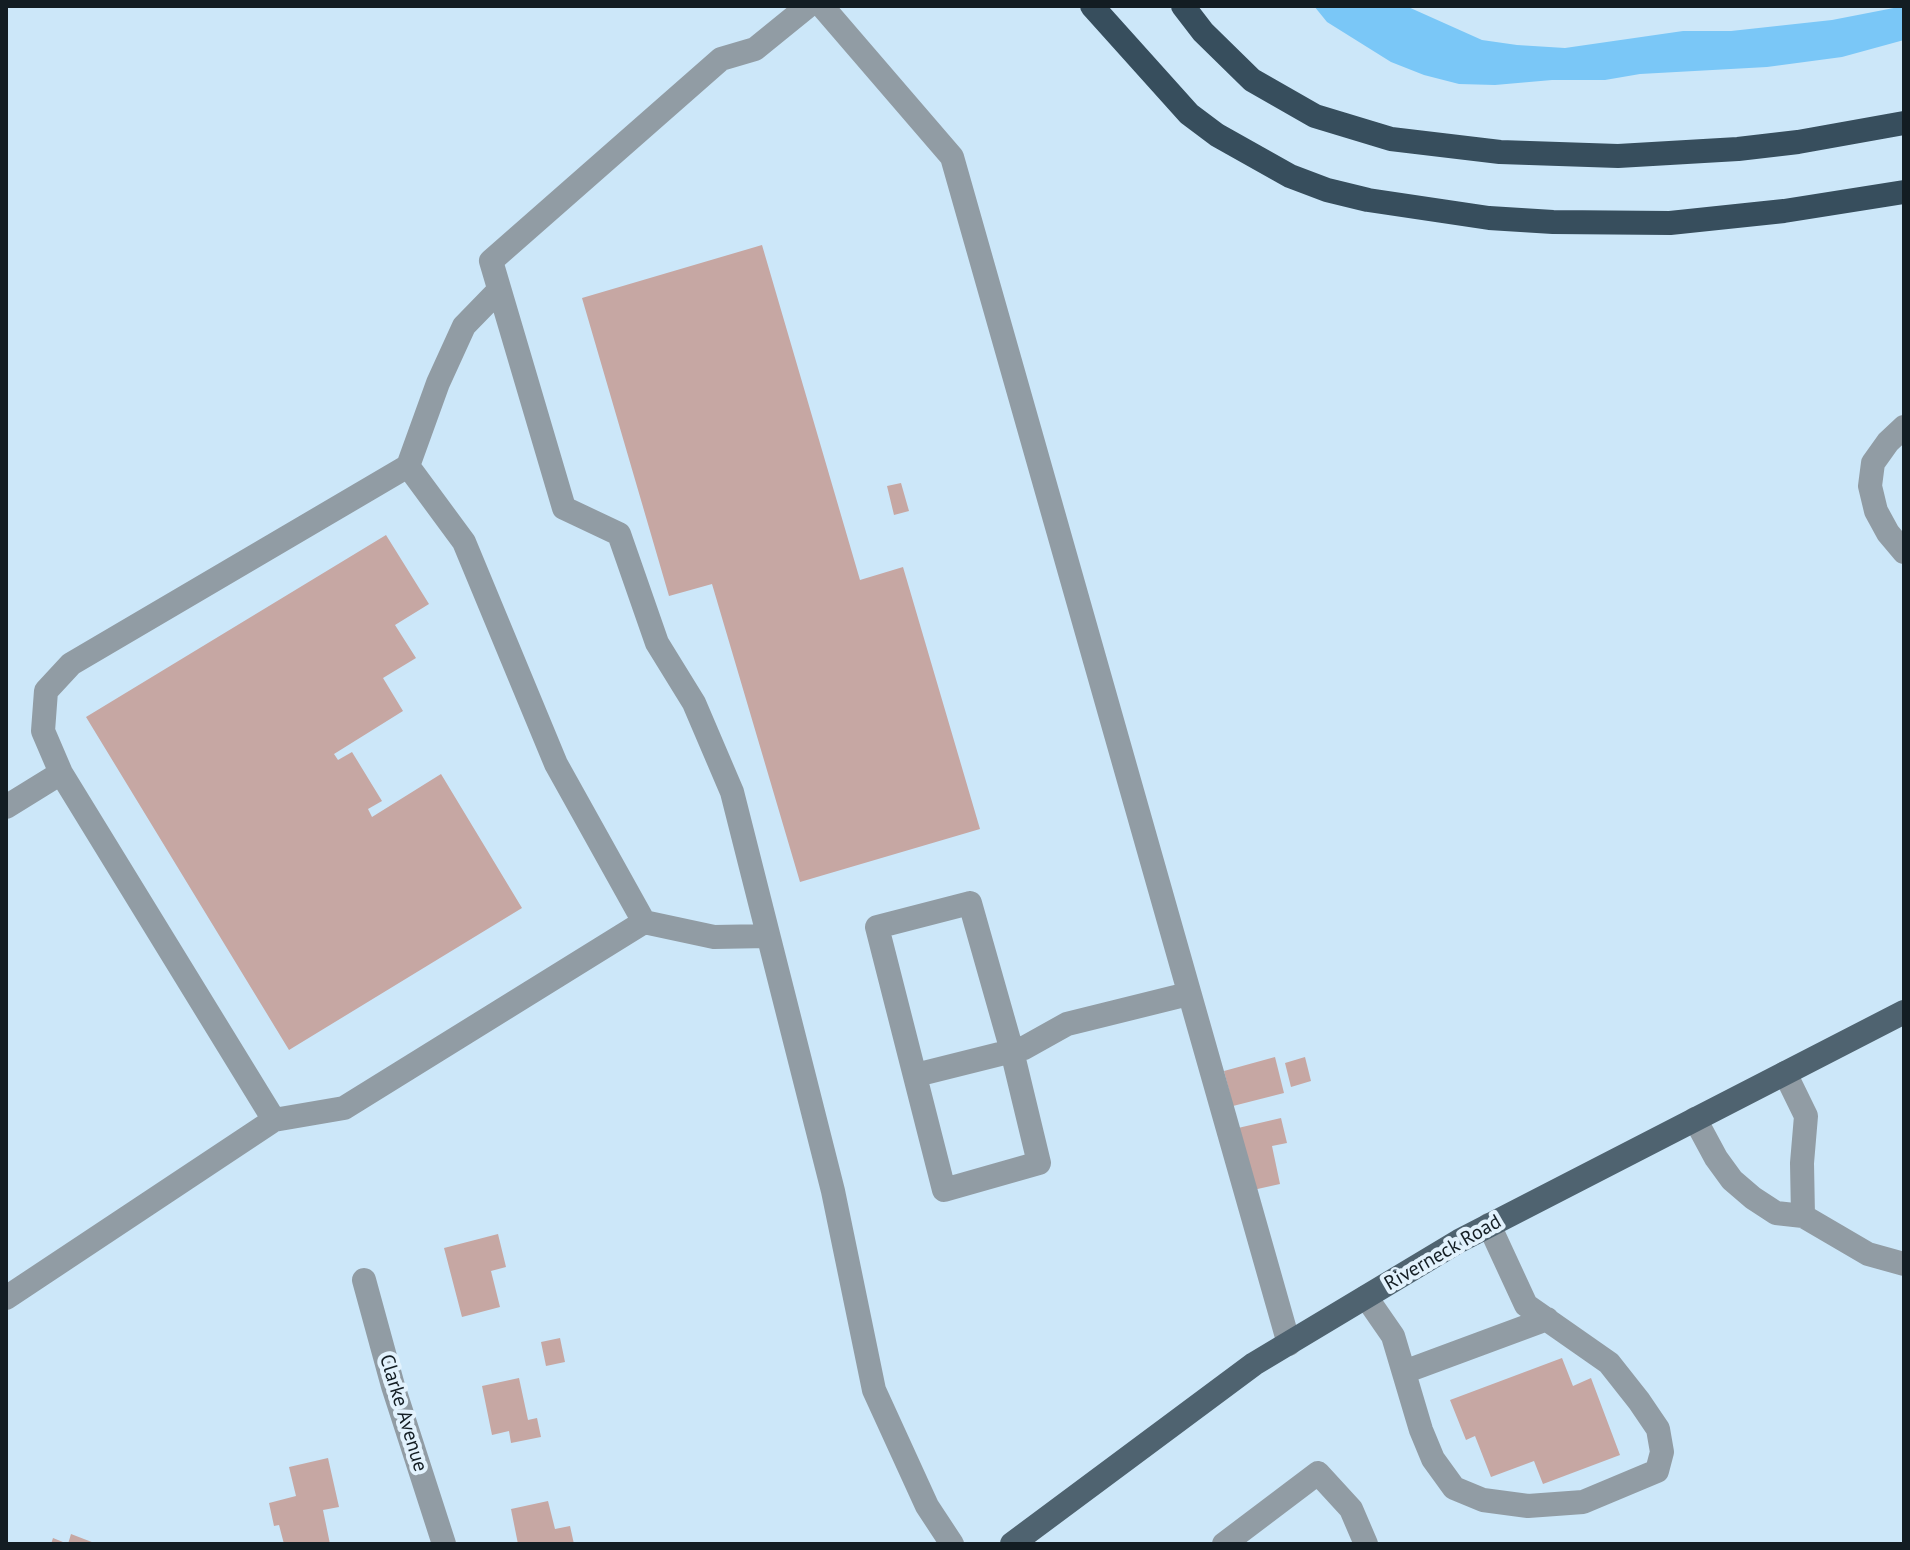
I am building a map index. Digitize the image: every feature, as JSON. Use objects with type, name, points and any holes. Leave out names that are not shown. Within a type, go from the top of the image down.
[{"type":"highway","points":[[1092,6],[1189,114],[1217,135],[1290,176],[1327,190],[1368,200],[1501,219],[1670,223],[1784,211],[1904,192]]},
{"type":"highway","points":[[1183,6],[1203,32],[1252,80],[1315,116],[1391,139],[1500,152],[1618,156],[1738,149],[1812,140],[1904,123]]},
{"type":"main road","name":"Riverneck Road","points":[[1012,1544],[1254,1364],[1366,1297],[1489,1225],[1904,1012]]},
{"type":"street","points":[[808,6],[755,49],[721,59],[491,261],[564,508],[619,534],[657,643],[694,703],[732,792],[833,1191],[874,1390],[927,1506],[952,1544]]},
{"type":"street","points":[[822,6],[952,157],[1289,1344]]},
{"type":"street","points":[[274,1120],[61,773],[43,731],[46,691],[71,664],[408,466],[438,383],[464,326],[499,290]]},
{"type":"street","points":[[1904,427],[1873,463],[1870,486],[1876,511],[1888,533],[1904,552]]},
{"type":"street","points":[[408,466],[464,542],[556,764],[644,922]]},
{"type":"street","points":[[6,807],[61,773]]},
{"type":"street","points":[[970,903],[1012,1051],[1039,1163],[944,1190],[877,927],[970,903]]},
{"type":"street","points":[[6,1298],[274,1120],[344,1108],[644,922],[714,937],[768,936]]},
{"type":"street","points":[[916,1075],[1024,1048],[1067,1024],[1188,994]]},
{"type":"street","points":[[1785,1073],[1806,1116],[1802,1163],[1803,1216]]},
{"type":"street","points":[[1695,1119],[1732,1180],[1753,1198],[1776,1213],[1803,1216],[1868,1254],[1904,1264]]},
{"type":"street","points":[[1366,1297],[1393,1336],[1433,1459],[1454,1488],[1483,1500],[1528,1506],[1583,1502],[1657,1471],[1662,1452],[1658,1429],[1639,1401],[1609,1363],[1526,1305],[1489,1225]]},
{"type":"street","name":"Clarke Avenue","points":[[364,1280],[393,1386],[444,1544]]},
{"type":"street","points":[[1404,1372],[1547,1319]]},
{"type":"street","points":[[1224,1544],[1318,1473],[1351,1509],[1366,1544]]},
{"type":"shaded area","points":[[1314,6],[1406,6],[1482,40],[1565,48],[1683,31],[1731,31],[1832,20],[1904,6],[1904,40],[1842,57],[1767,67],[1640,74],[1605,80],[1459,84],[1391,62],[1327,22]]},
{"type":"building","points":[[762,245],[860,580],[903,567],[980,829],[800,882],[712,584],[669,596],[582,298]]},
{"type":"building","points":[[901,483],[909,511],[894,515],[887,486]]},
{"type":"building","points":[[386,535],[429,604],[395,625],[416,658],[383,678],[403,711],[334,754],[338,760],[352,752],[382,801],[368,809],[372,817],[441,774],[522,908],[289,1050],[86,717]]},
{"type":"building","points":[[1275,1057],[1284,1093],[1233,1106],[1224,1071]]},
{"type":"building","points":[[1305,1057],[1311,1081],[1291,1087],[1285,1063]]},
{"type":"building","points":[[1281,1118],[1287,1143],[1272,1146],[1280,1184],[1253,1190],[1238,1128]]},
{"type":"building","points":[[498,1234],[506,1267],[491,1271],[500,1307],[462,1317],[444,1248]]},
{"type":"building","points":[[560,1338],[565,1362],[546,1366],[541,1342]]},
{"type":"building","points":[[1562,1358],[1573,1386],[1591,1378],[1620,1455],[1543,1484],[1534,1461],[1491,1477],[1475,1436],[1466,1440],[1450,1400]]},
{"type":"building","points":[[519,1378],[528,1420],[537,1418],[541,1437],[511,1443],[509,1431],[492,1435],[482,1386]]},
{"type":"building","points":[[328,1458],[339,1507],[323,1510],[330,1544],[284,1544],[279,1525],[274,1526],[269,1503],[296,1496],[289,1467]]},
{"type":"building","points":[[548,1501],[555,1529],[570,1526],[574,1544],[518,1544],[511,1509]]},
{"type":"building","points":[[71,1534],[97,1544],[68,1544]]},
{"type":"building","points":[[53,1538],[68,1544],[51,1544]]}]
